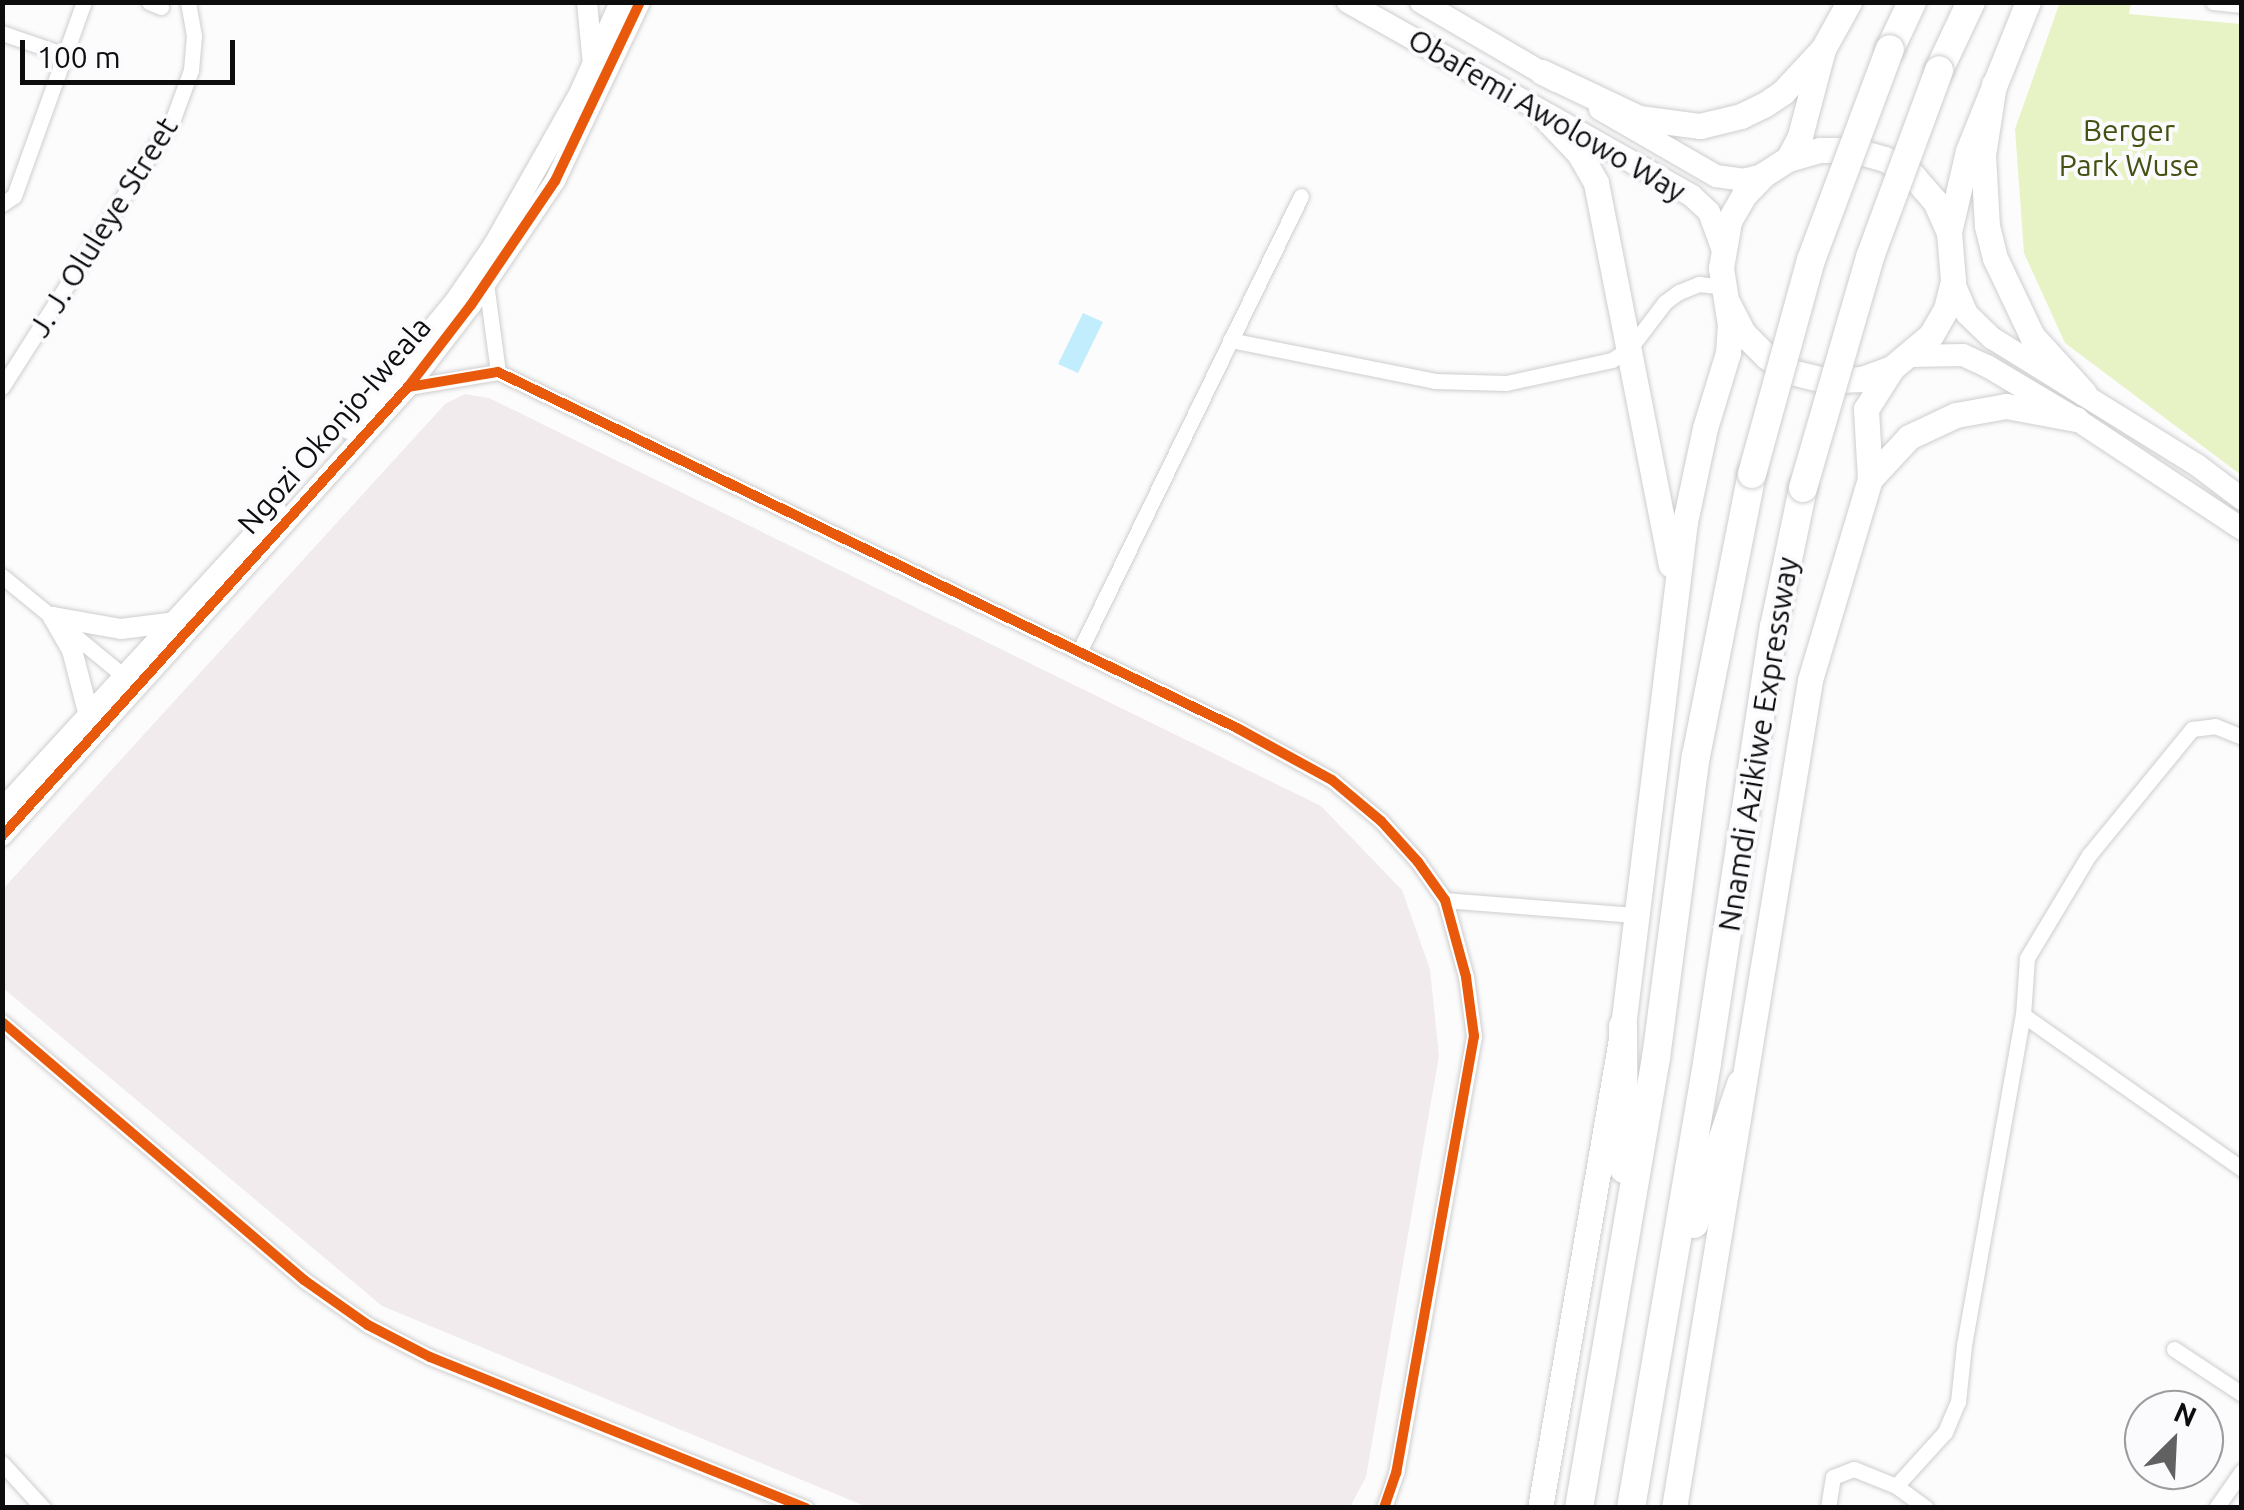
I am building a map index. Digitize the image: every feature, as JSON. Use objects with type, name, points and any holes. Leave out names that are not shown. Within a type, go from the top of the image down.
[{"type":"highway","points":[[1542,72],[1639,118],[1700,126],[1741,116],[1783,92],[1823,49],[1849,2]]},
{"type":"highway","name":"Nnamdi Azikiwe Expressway","points":[[1579,1508],[1656,1058],[1696,756],[1752,474],[1811,260],[1890,48],[1912,2]]},
{"type":"highway","name":"Nnamdi Azikiwe Expressway","points":[[1632,1508],[1774,628],[1803,488],[1870,257],[1939,70],[1971,2]]},
{"type":"highway","points":[[1725,296],[1743,334],[1766,357],[1796,373],[1828,381],[1861,379],[1901,362],[1931,335],[1946,310],[1953,280],[1949,232],[1968,151],[2028,2]]},
{"type":"highway","points":[[1788,160],[1800,136],[1823,49]]},
{"type":"highway","points":[[1994,84],[1983,155],[1987,226],[1995,258],[2032,336],[2084,394]]},
{"type":"highway","points":[[1540,112],[1579,153],[1596,183],[1668,549],[1672,616]]},
{"type":"highway","points":[[1540,1508],[1623,1026],[1672,616],[1696,466],[1728,353],[1722,248],[1729,220],[1764,174],[1788,160],[1836,150],[1885,159],[1913,176],[1935,201],[1949,232]]},
{"type":"highway","name":"Nnamdi Azikiwe Expressway","points":[[1674,1508],[1810,680],[1870,479],[1866,408],[1901,362]]},
{"type":"highway","points":[[1870,479],[1909,437],[1956,414],[2006,406],[2076,419]]},
{"type":"highway","points":[[1623,1026],[1624,1244]]},
{"type":"highway","points":[[1668,1301],[1742,1084]]},
{"type":"main road","name":"Obafemi Awolowo Way","points":[[1348,2],[1692,196],[1709,212],[1722,248]]},
{"type":"main road","name":"Obafemi Awolowo Way","points":[[1421,2],[1716,176],[1743,180],[1764,174]]},
{"type":"main road","points":[[1953,280],[1967,314],[1992,338],[2242,499]]},
{"type":"main road","points":[[1901,362],[1963,354],[2076,419],[2242,529]]},
{"type":"street","points":[[2,204],[14,196],[84,2]]},
{"type":"street","name":"J. J. Oluleye Street","points":[[2,387],[173,119],[191,70],[194,36],[188,2]]},
{"type":"street","points":[[586,2],[592,66]]},
{"type":"street","name":"Ngozi Okonjo-Iweala","points":[[2,809],[89,716],[131,682],[174,622],[374,402],[455,301],[523,196],[592,66],[620,2]]},
{"type":"street","name":"Ngozi Okonjo-Iweala","points":[[2,836],[131,682],[408,386],[486,284],[555,181],[640,2]]},
{"type":"street","points":[[2213,2],[2242,5]]},
{"type":"street","points":[[2,33],[64,55]]},
{"type":"street","points":[[1078,652],[1300,196]]},
{"type":"street","points":[[486,284],[498,372]]},
{"type":"street","points":[[1230,340],[1400,375],[1478,386],[1596,366],[1630,348],[1664,302],[1679,292],[1699,284],[1725,296]]},
{"type":"street","points":[[408,386],[498,372],[1078,652],[1332,780],[1381,821],[1445,900],[1466,977],[1474,1036],[1396,1473],[1384,1508]]},
{"type":"street","points":[[2,576],[131,682]]},
{"type":"street","points":[[53,618],[121,629],[174,622]]},
{"type":"street","points":[[53,618],[72,650],[89,716]]},
{"type":"street","points":[[1896,1486],[1945,1432],[1958,1402],[1964,1345],[2023,1015],[2027,958],[2089,855],[2192,729],[2215,726],[2242,737]]},
{"type":"street","points":[[1445,900],[1636,916]]},
{"type":"street","points":[[2023,1015],[2242,1169]]},
{"type":"street","points":[[2,1022],[304,1280],[368,1324],[444,1362],[806,1508]]},
{"type":"street","points":[[2174,1349],[2242,1394]]},
{"type":"street","points":[[2,1463],[43,1508]]},
{"type":"street","points":[[1828,1508],[1834,1477],[1854,1469],[1896,1486],[1926,1508]]},
{"type":"street","points":[[2216,1508],[2242,1471]]},
{"type":"shaded area","points":[[465,394],[489,398],[1321,806],[1402,890],[1430,969],[1439,1056],[1366,1477],[1350,1507],[867,1507],[382,1306],[3,988],[3,889],[445,404]]},
{"type":"green space","name":"Berger Park Wuse","points":[[2060,2],[2131,3],[2129,14],[2241,24],[2241,475],[2065,343],[2024,253],[2015,129]]},
{"type":"water","points":[[1083,313],[1103,322],[1078,373],[1058,364]]},
{"type":"cycle path","points":[[2,836],[408,387],[471,305],[555,181],[640,2]]},
{"type":"cycle path","points":[[408,387],[498,372],[1237,728],[1332,780],[1381,821],[1418,862],[1445,900],[1466,977],[1474,1036],[1396,1473],[1384,1508]]},
{"type":"cycle path","points":[[2,1022],[304,1280],[368,1325],[430,1357],[806,1508]]}]
